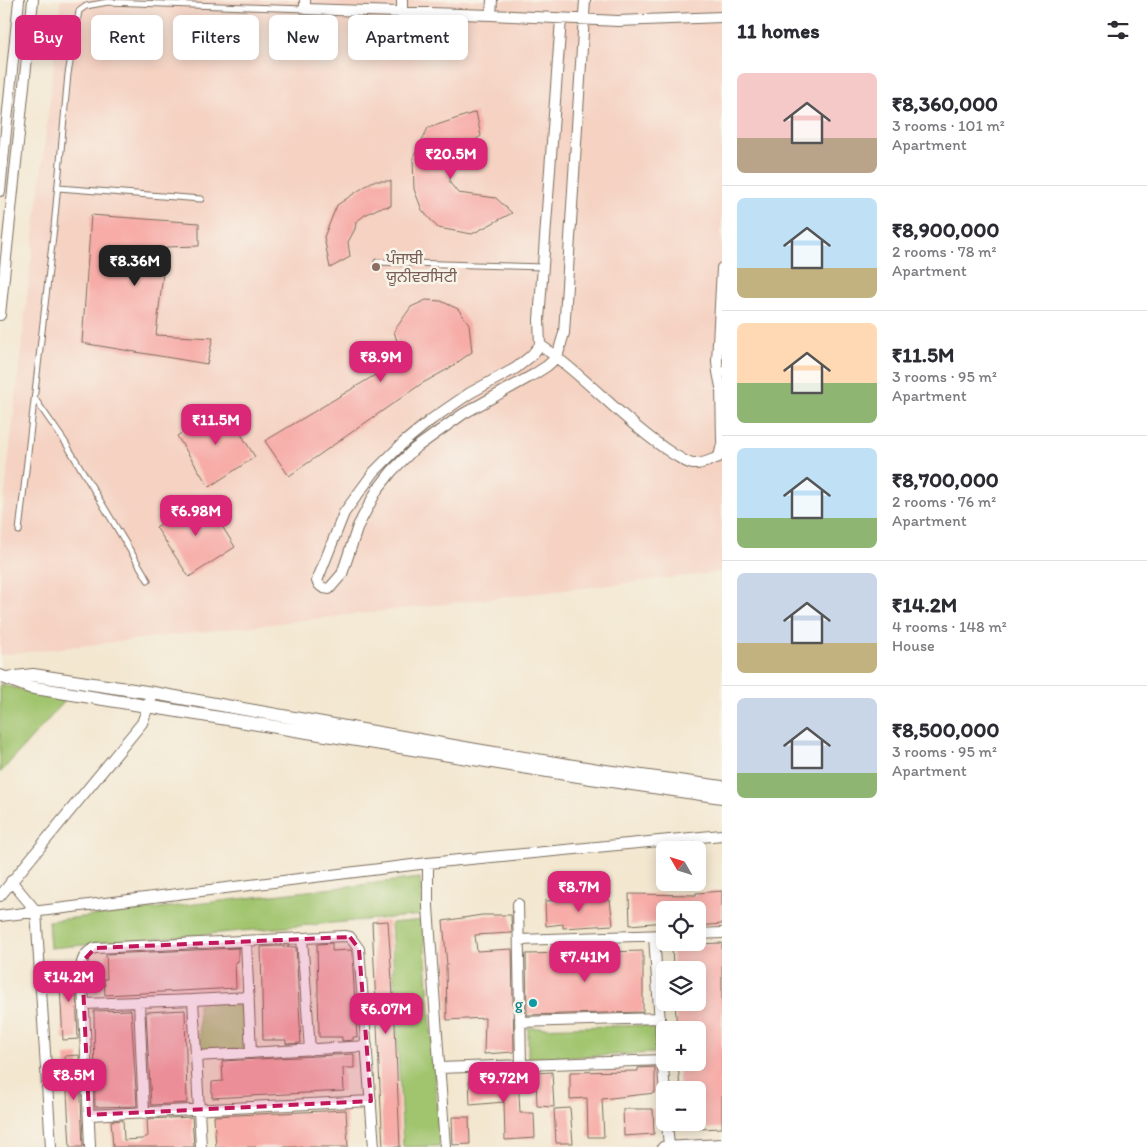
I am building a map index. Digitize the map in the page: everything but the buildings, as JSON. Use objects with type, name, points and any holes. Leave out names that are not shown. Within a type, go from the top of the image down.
[{"type":"street","points":[[0,315],[33,1],[13,0]]},
{"type":"street","points":[[0,191],[19,0]]},
{"type":"street","points":[[402,0],[402,12]]},
{"type":"street","points":[[491,15],[492,0]]},
{"type":"street","points":[[561,19],[539,320],[540,345],[532,356],[516,368],[470,393],[432,419],[404,442],[374,472],[344,513],[317,581],[324,589],[329,589],[342,574],[358,526],[377,490],[408,455],[463,414],[533,375],[557,357],[564,333],[585,0]]},
{"type":"street","points":[[305,4],[402,12],[618,21],[722,17]]},
{"type":"street","points":[[540,345],[557,357],[628,420],[664,448],[692,464],[705,463],[719,457],[722,442],[721,387],[717,360],[722,268]]},
{"type":"street","points":[[4,677],[29,687],[151,699],[572,775],[682,786],[722,787]]},
{"type":"street","points":[[0,896],[142,723],[151,699]]},
{"type":"street","points":[[682,786],[722,797]]},
{"type":"street","points":[[0,916],[428,863],[722,835]]},
{"type":"street","points":[[428,863],[428,907],[445,1147]]},
{"type":"street","points":[[11,881],[36,911],[51,1147]]},
{"type":"street","points":[[518,904],[521,1065]]},
{"type":"street","points":[[706,934],[722,933]]},
{"type":"street","points":[[90,1147],[82,962],[83,957],[89,950],[95,948],[345,936],[350,937],[359,949],[374,1147]]},
{"type":"street","points":[[519,940],[654,936],[660,1021]]},
{"type":"street","points":[[302,938],[310,1050]]},
{"type":"street","points":[[246,941],[252,1053]]},
{"type":"street","points":[[84,1004],[249,997]]},
{"type":"street","points":[[193,1000],[201,1147]]},
{"type":"street","points":[[139,1002],[144,1113]]},
{"type":"street","points":[[520,1022],[660,1018]]},
{"type":"street","points":[[196,1056],[367,1046]]},
{"type":"street","points":[[439,1068],[656,1060]]},
{"type":"street","points":[[89,1115],[371,1101]]},
{"type":"street","points":[[668,1131],[669,1147]]},
{"type":"street","points":[[664,1147],[722,1144]]},
{"type":"lane","points":[[19,530],[58,188],[68,74],[79,11],[86,6],[108,2],[305,4]]},
{"type":"lane","points":[[58,188],[201,199]]},
{"type":"lane","points":[[378,262],[544,267]]},
{"type":"lane","points":[[35,399],[64,442],[148,580]]},
{"type":"highlighted area","points":[[350,937],[359,949],[371,1101],[89,1115],[82,962],[95,948]]},
{"type":"shaded area","name":"ਪੰਜਾਬੀ ਯੂਨੀਵਰਸਿਟੀ","points":[[61,0],[722,0],[722,572],[0,655],[0,535],[54,60],[81,60],[81,15],[59,15]]},
{"type":"green space","points":[[0,684],[65,701],[0,773]]},
{"type":"green space","points":[[420,878],[423,915],[50,948],[48,921]]},
{"type":"green space","points":[[423,920],[440,1146],[403,1147],[391,923]]},
{"type":"green space","points":[[245,1001],[248,1049],[200,1052],[198,1004]]},
{"type":"green space","points":[[655,1025],[656,1053],[528,1059],[528,1028]]},
{"type":"place","name":"ਪੰਜਾਬੀ ਯੂਨੀਵਰਸਿਟੀ","points":[[376,267]]},
{"type":"place","name":"g","points":[[533,1003]]}]
